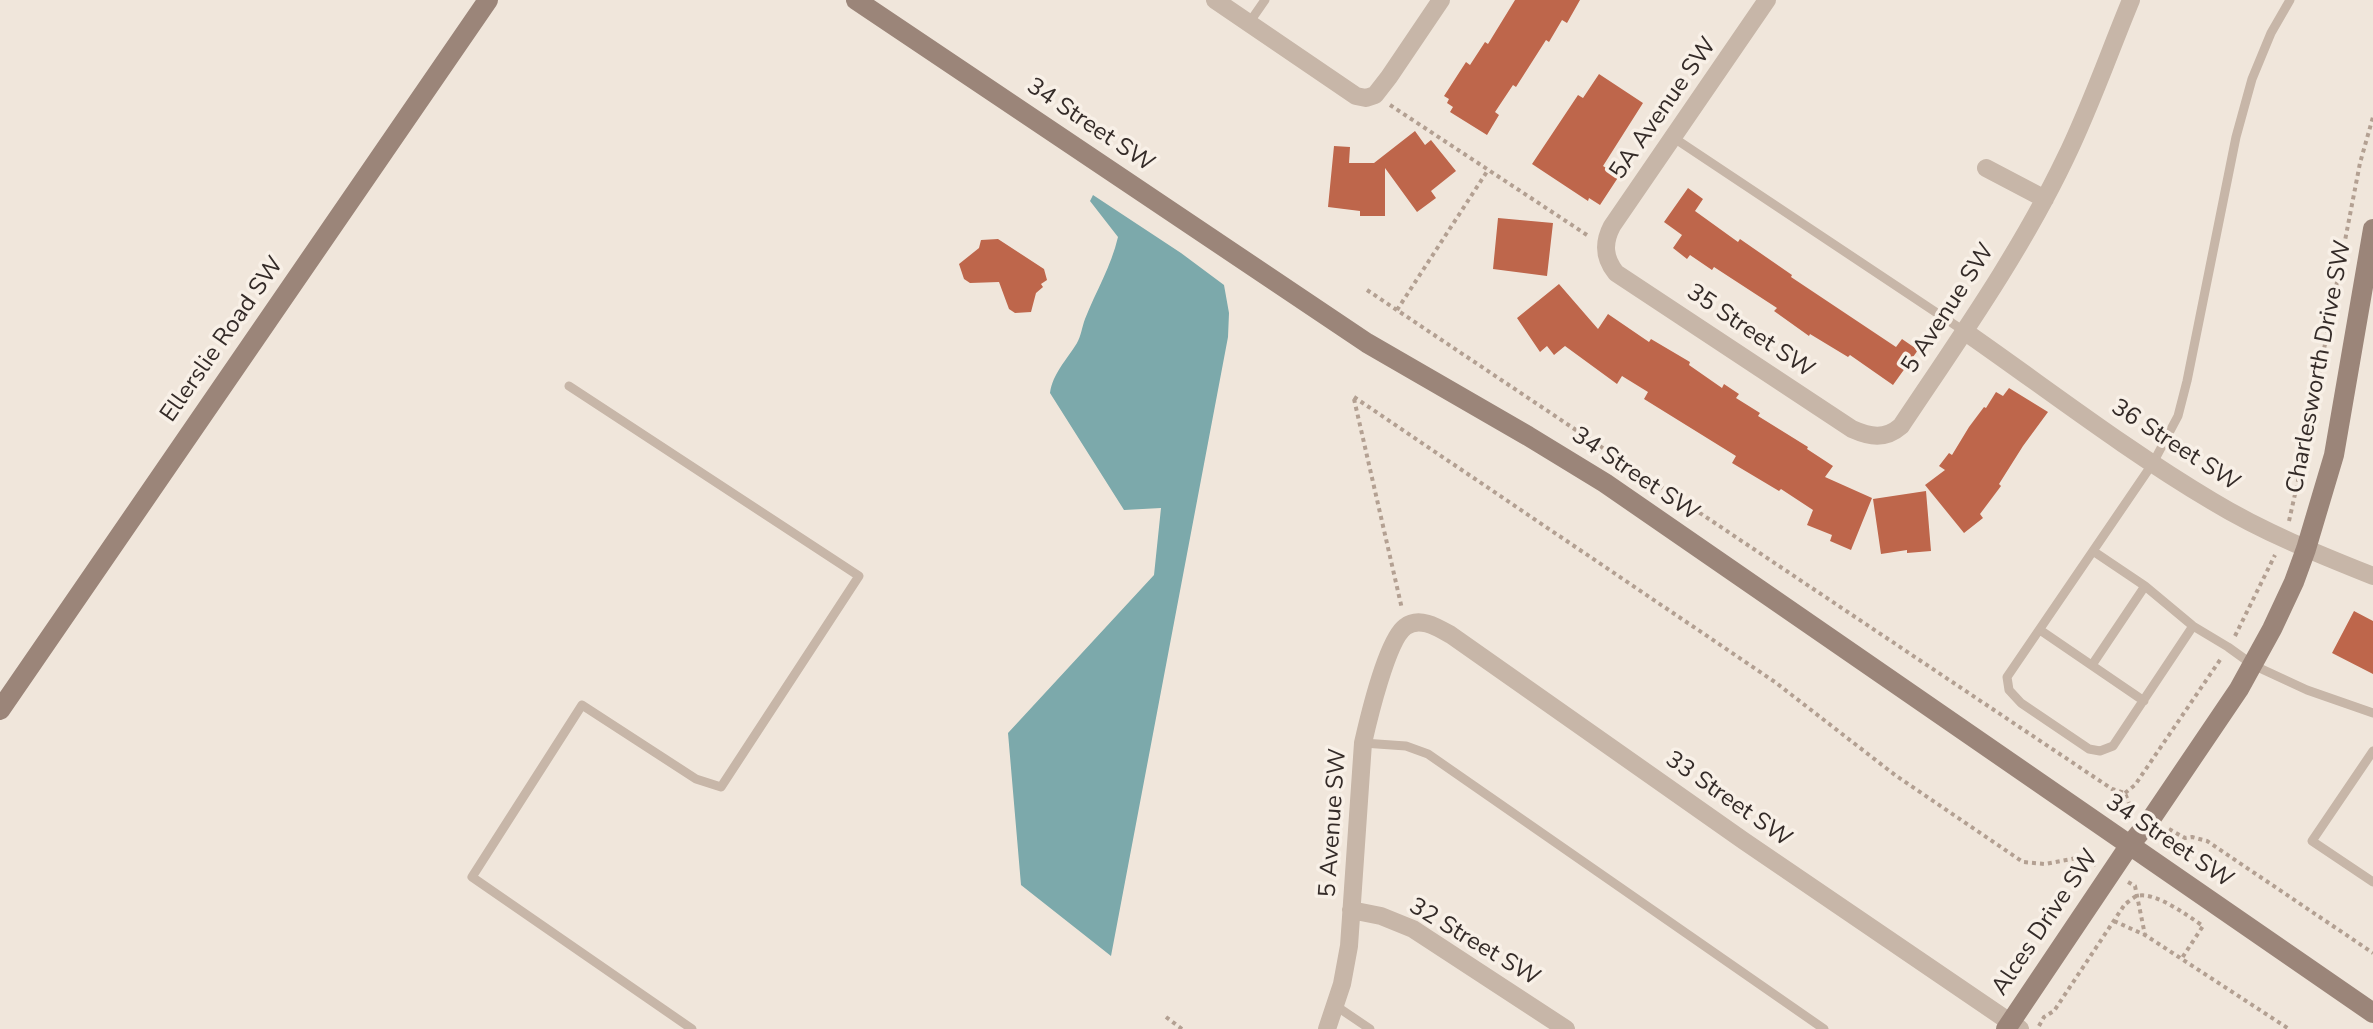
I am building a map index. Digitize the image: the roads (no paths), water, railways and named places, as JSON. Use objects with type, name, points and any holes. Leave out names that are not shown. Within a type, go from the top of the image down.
[{"type":"main road","name":"Ellerslie Road SW","points":[[0,710],[488,0]]},
{"type":"main road","name":"34 Street SW","points":[[856,0],[1367,343],[1605,483],[2373,1013]]},
{"type":"main road","name":"Charlesworth Drive SW","points":[[2129,846],[2151,819],[2253,665],[2294,582],[2334,455],[2373,229]]},
{"type":"main road","name":"Alces Drive SW","points":[[2012,1027],[2129,846]]},
{"type":"street","points":[[1215,0],[1356,96],[1366,98],[1375,95],[1389,77],[1441,0]]},
{"type":"street","name":"5A Avenue SW","points":[[1605,248],[1612,226],[1767,0]]},
{"type":"street","name":"5 Avenue SW","points":[[1884,436],[1901,426],[2045,199],[2066,158],[2131,0]]},
{"type":"street","points":[[1986,168],[2045,199]]},
{"type":"street","name":"35 Street SW","points":[[1605,248],[1608,263],[1616,273],[1852,429],[1884,436]]},
{"type":"street","name":"36 Street SW","points":[[1964,331],[2153,463],[2224,508],[2306,549],[2373,576]]},
{"type":"street","name":"33 Street SW","points":[[1405,626],[1434,625],[1451,635],[2012,1027]]},
{"type":"street","name":"5 Avenue SW","points":[[1327,1029],[1346,965],[1363,743],[1386,664],[1405,626]]},
{"type":"street","name":"32 Street SW","points":[[1351,910],[1381,916],[1413,929],[1566,1029]]},
{"type":"lane","points":[[1249,23],[1265,0]]},
{"type":"lane","points":[[2193,626],[2113,746],[2100,751],[2089,749],[2032,711],[2009,690],[2007,677],[2153,463],[2178,416],[2236,137],[2252,79],[2271,33],[2290,0]]},
{"type":"lane","points":[[1674,138],[1964,331]]},
{"type":"lane","points":[[569,386],[859,576],[721,787],[696,779],[582,705],[472,877],[692,1029]]},
{"type":"lane","points":[[2093,551],[2145,586],[2193,626],[2253,665],[2307,690],[2373,713]]},
{"type":"lane","points":[[2092,665],[2145,586]]},
{"type":"lane","points":[[2040,630],[2144,701]]},
{"type":"lane","points":[[1363,743],[1406,746],[1428,754],[1824,1029]]},
{"type":"lane","points":[[2373,751],[2312,841],[2373,882]]},
{"type":"lane","points":[[1336,1006],[1370,1029]]},
{"type":"water","points":[[1093,195],[1224,285],[1229,313],[1228,337],[1111,956],[1021,885],[1008,733],[1154,575],[1161,508],[1124,510],[1050,393],[1057,373],[1078,340],[1118,237],[1090,201]]}]
